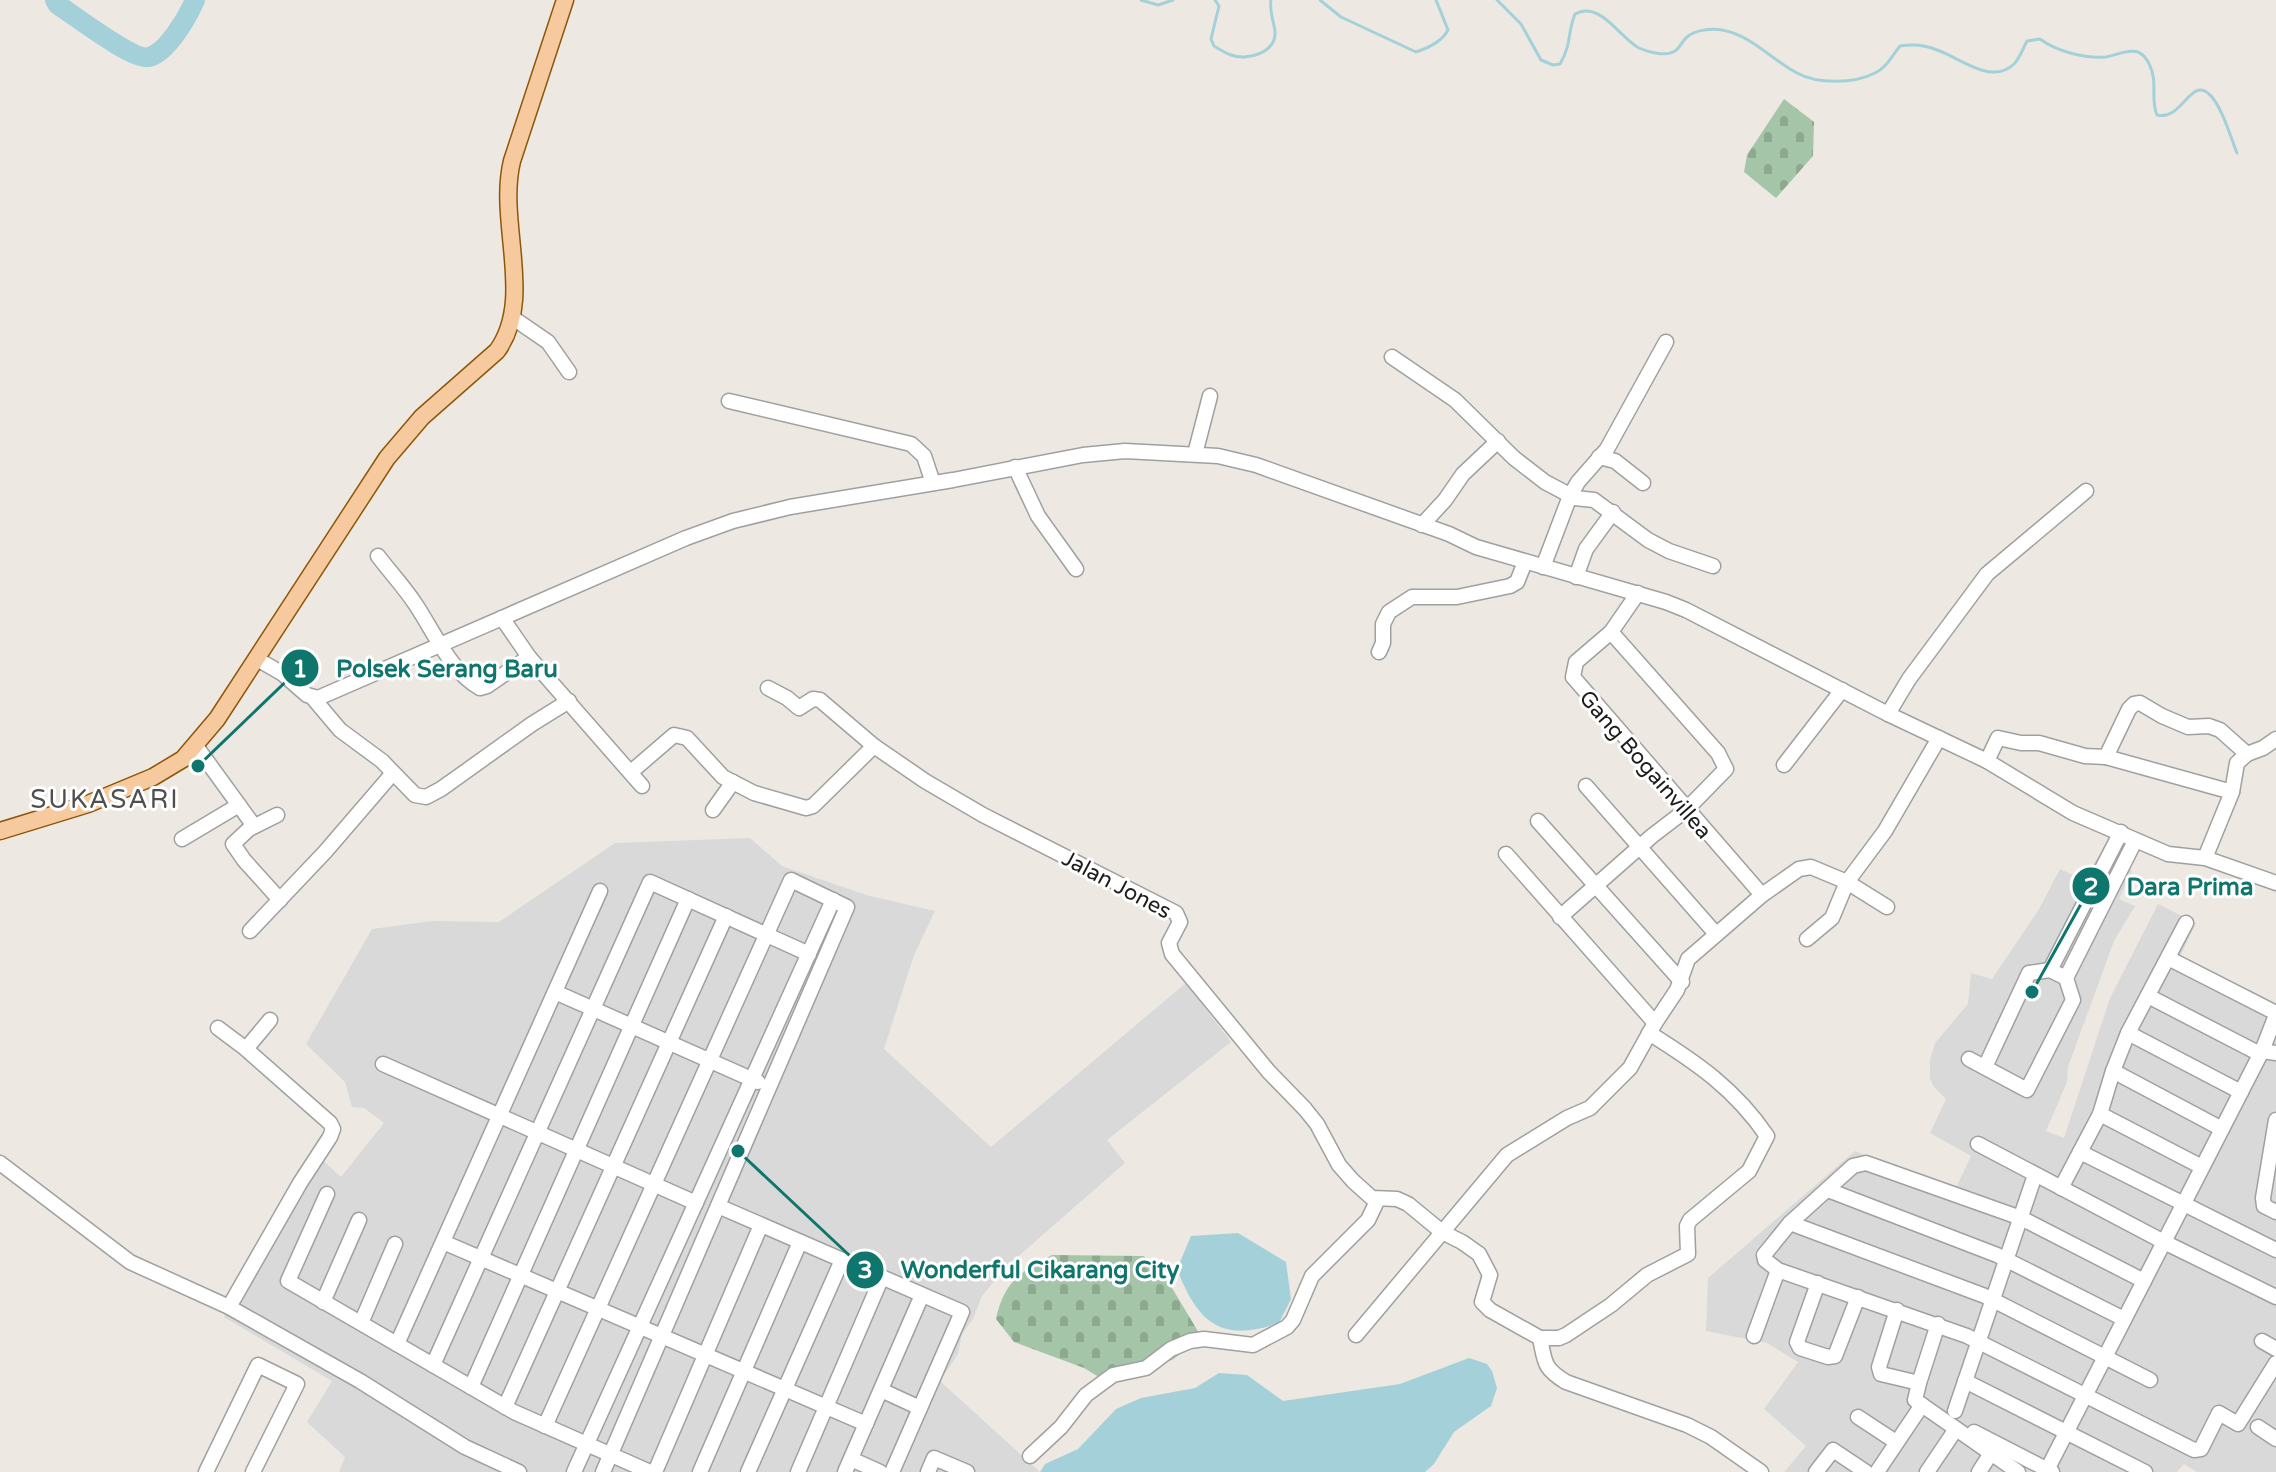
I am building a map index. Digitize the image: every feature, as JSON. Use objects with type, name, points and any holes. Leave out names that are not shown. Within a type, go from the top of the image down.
[{"type":"main road","points":[[0,831],[88,804],[153,777],[176,764],[196,746],[257,659],[387,458],[422,417],[497,351],[504,341],[513,318],[515,297],[508,183],[512,161],[565,0]]},
{"type":"street","points":[[513,318],[548,342],[569,372]]},
{"type":"street","points":[[1543,567],[1570,496],[1610,444],[1666,342]]},
{"type":"street","points":[[1392,357],[1455,400],[1539,477],[1570,496],[1594,500],[1613,512],[1638,535],[1669,551],[1713,566]]},
{"type":"street","points":[[1195,454],[1210,396]]},
{"type":"street","points":[[729,401],[911,444],[924,456],[933,483]]},
{"type":"street","points":[[1422,525],[1463,474],[1498,441]]},
{"type":"street","points":[[313,698],[686,538],[733,521],[790,507],[1083,455],[1125,451],[1218,456],[1256,465],[1476,547],[1638,593],[1686,610],[1987,761],[2073,813],[2168,854],[2205,858],[2276,883]]},
{"type":"street","points":[[1599,457],[1615,461],[1643,483]]},
{"type":"street","points":[[1015,467],[1038,516],[1076,569]]},
{"type":"street","points":[[1888,714],[1909,679],[1987,574],[2086,491]]},
{"type":"street","points":[[1576,577],[1586,549],[1613,512]]},
{"type":"street","points":[[378,556],[414,601],[463,674],[480,688],[529,657]]},
{"type":"street","points":[[1379,652],[1383,643],[1383,624],[1389,612],[1400,604],[1417,596],[1457,597],[1510,586],[1517,582],[1525,562]]},
{"type":"street","name":"Gang Bogainvillea","points":[[1638,593],[1611,632],[1576,662],[1573,677],[1762,895]]},
{"type":"street","points":[[502,618],[529,657],[642,786]]},
{"type":"street","points":[[1560,917],[1686,810],[1723,775],[1726,764],[1611,632]]},
{"type":"street","points":[[257,659],[271,665],[313,698],[340,730],[358,742],[415,795],[430,797],[569,701]]},
{"type":"street","name":"Jalan Jones","points":[[768,688],[799,708],[813,699],[820,700],[874,746],[925,781],[983,815],[1176,913],[1180,922],[1169,943],[1172,954],[1269,1072],[1311,1117],[1346,1173],[1368,1196],[1401,1200],[1442,1232],[1472,1248],[1486,1263],[1490,1275],[1482,1302],[1490,1310],[1540,1338]]},
{"type":"street","points":[[1784,765],[1842,690]]},
{"type":"street","points":[[2106,757],[2129,709],[2140,703],[2188,727],[2209,726],[2220,730],[2247,754]]},
{"type":"street","points":[[631,772],[674,735],[681,735],[716,771],[733,782],[754,793],[806,808],[813,806],[874,746]]},
{"type":"street","points":[[1807,939],[1832,918],[1847,882],[1885,831],[1939,738]]},
{"type":"street","points":[[1987,761],[1998,738],[2039,743],[2085,756],[2106,757],[2232,792]]},
{"type":"street","points":[[2205,858],[2232,792],[2237,763],[2247,754],[2276,739]]},
{"type":"street","points":[[196,746],[254,826]]},
{"type":"street","points":[[250,931],[393,773]]},
{"type":"street","points":[[713,810],[733,782]]},
{"type":"street","points":[[1586,786],[1716,934]]},
{"type":"street","points":[[182,839],[239,805]]},
{"type":"street","points":[[277,815],[254,826],[233,844],[280,900]]},
{"type":"street","points":[[1538,821],[1682,982]]},
{"type":"street","points":[[2050,970],[2121,832]]},
{"type":"street","points":[[1969,1059],[2027,1090],[2073,1000],[2066,978],[2135,841]]},
{"type":"street","points":[[1506,854],[1652,1028],[1719,1080],[1767,1136],[1749,1171],[1690,1220],[1687,1226],[1688,1254],[1647,1275],[1611,1305],[1566,1335],[1540,1338],[1544,1363],[1566,1382],[1687,1425],[1711,1437],[1761,1472]]},
{"type":"street","points":[[1356,1335],[1507,1155],[1594,1105],[1610,1085],[1630,1068],[1682,982],[1688,959],[1762,895],[1805,867],[1816,868],[1847,882],[1887,907]]},
{"type":"street","points":[[545,1426],[791,880],[847,907],[603,1472]]},
{"type":"street","points":[[433,1365],[650,882],[809,954]]},
{"type":"street","points":[[397,1344],[600,891]]},
{"type":"street","points":[[471,1387],[688,899]]},
{"type":"street","points":[[574,1472],[833,900]]},
{"type":"street","points":[[505,1407],[726,916]]},
{"type":"street","points":[[2061,1188],[2100,1114],[2128,1033],[2186,923]]},
{"type":"street","points":[[1969,1438],[1974,1432],[2044,1470],[2241,1092],[2266,1053],[2276,1014],[2168,958]]},
{"type":"street","points":[[1985,1067],[2029,973],[2050,970],[2066,978]]},
{"type":"street","points":[[555,992],[769,1087]]},
{"type":"street","points":[[2148,996],[2266,1053]]},
{"type":"street","points":[[246,1049],[270,1020]]},
{"type":"street","points":[[218,1028],[320,1113],[333,1129],[229,1307]]},
{"type":"street","points":[[2128,1033],[2241,1092]]},
{"type":"street","points":[[383,1064],[696,1203]]},
{"type":"street","points":[[2113,1071],[2222,1129]]},
{"type":"street","points":[[2100,1114],[2202,1167]]},
{"type":"street","points":[[2276,1120],[2263,1198],[2264,1206],[2276,1212]]},
{"type":"street","points":[[1978,1144],[2276,1297]]},
{"type":"street","points":[[2080,1152],[2276,1250]]},
{"type":"street","points":[[0,1163],[130,1262],[229,1307],[360,1381],[465,1447],[519,1472]]},
{"type":"street","points":[[2144,1281],[2021,1218],[1866,1163],[1853,1166],[1790,1223],[1764,1255],[1765,1260],[1778,1270],[1979,1341],[2194,1450],[2201,1449],[2219,1413],[2238,1424],[2276,1363]]},
{"type":"street","points":[[1955,1411],[2035,1175]]},
{"type":"street","points":[[1828,1190],[2006,1259],[2124,1319]]},
{"type":"street","points":[[327,1194],[288,1281],[505,1407],[652,1472],[761,1225]]},
{"type":"street","points":[[1030,1456],[1061,1427],[1086,1395],[1113,1375],[1146,1368],[1171,1349],[1190,1341],[1204,1339],[1253,1345],[1287,1327],[1312,1276],[1368,1220],[1378,1199]]},
{"type":"street","points":[[718,1206],[962,1312],[892,1472]]},
{"type":"street","points":[[323,1302],[359,1220]]},
{"type":"street","points":[[1790,1223],[1993,1300],[2150,1380]]},
{"type":"street","points":[[443,1242],[866,1424]]},
{"type":"street","points":[[700,1472],[800,1242]]},
{"type":"street","points":[[361,1323],[395,1244]]},
{"type":"street","points":[[748,1472],[842,1260]]},
{"type":"street","points":[[1754,1336],[1778,1270]]},
{"type":"street","points":[[798,1472],[882,1277]]},
{"type":"street","points":[[1818,1283],[1797,1342],[1800,1348],[1828,1357],[1835,1356],[1858,1297]]},
{"type":"street","points":[[880,1472],[848,1466],[922,1295]]},
{"type":"street","points":[[1897,1310],[1879,1367],[1881,1374],[1919,1383]]},
{"type":"street","points":[[1938,1324],[1915,1400],[2018,1472]]},
{"type":"street","points":[[2262,1341],[2276,1349]]},
{"type":"street","points":[[206,1472],[258,1365],[297,1384],[253,1472]]},
{"type":"street","points":[[1965,1381],[2145,1472]]},
{"type":"street","points":[[881,1390],[920,1408]]},
{"type":"street","points":[[1877,1472],[1922,1405]]},
{"type":"street","points":[[1858,1417],[1896,1442]]},
{"type":"street","points":[[2258,1427],[2276,1439]]},
{"type":"street","points":[[1927,1472],[1956,1429]]},
{"type":"street","points":[[1816,1472],[1833,1450],[1866,1472]]},
{"type":"street","points":[[1979,1472],[1991,1453]]},
{"type":"street","points":[[928,1472],[934,1458],[967,1472]]},
{"type":"shaded area","points":[[750,838],[782,866],[866,895],[935,911],[914,955],[884,1049],[991,1147],[1186,983],[1231,1042],[1107,1140],[1125,1163],[1007,1266],[982,1296],[973,1319],[962,1334],[958,1354],[940,1381],[1040,1472],[339,1472],[345,1457],[307,1422],[332,1381],[224,1317],[317,1155],[341,1177],[384,1123],[364,1108],[352,1107],[345,1082],[306,1044],[372,929],[432,921],[499,922],[615,843]]},
{"type":"shaded area","points":[[2099,855],[2132,871],[2119,899],[2135,906],[2114,941],[2068,1067],[2067,1082],[2046,1131],[2064,1138],[2110,998],[2158,904],[2196,923],[2180,957],[2276,1005],[2276,1472],[2197,1472],[2184,1464],[2177,1472],[1784,1472],[1806,1446],[1764,1409],[1798,1362],[1767,1343],[1706,1331],[1708,1278],[1855,1151],[1954,1192],[1971,1156],[1930,1133],[1946,1099],[1930,1078],[1930,1060],[1935,1043],[1968,1004],[1971,973],[1992,979],[2039,909],[2060,869],[2084,880]]},
{"type":"green space","points":[[1784,99],[1814,122],[1813,156],[1776,198],[1744,172],[1747,155]]},
{"type":"green space","points":[[1052,1255],[1144,1256],[1163,1273],[1202,1338],[1172,1360],[1107,1382],[1084,1368],[1014,1342],[996,1319],[999,1306],[1009,1287],[1022,1273]]},
{"type":"water","points":[[1238,1233],[1286,1262],[1291,1299],[1279,1323],[1242,1331],[1227,1329],[1203,1316],[1185,1288],[1177,1269],[1191,1236]]},
{"type":"water","points":[[1469,1358],[1487,1364],[1492,1371],[1497,1388],[1491,1406],[1454,1432],[1434,1464],[1425,1472],[1040,1472],[1045,1464],[1078,1449],[1116,1409],[1141,1398],[1195,1388],[1219,1373],[1247,1375],[1283,1401],[1400,1384]]},
{"type":"waterway","points":[[55,0],[117,45],[149,57],[170,41],[195,0]]},
{"type":"waterway","points":[[1141,0],[1158,5],[1173,0]]},
{"type":"waterway","points":[[1215,0],[1219,6],[1211,39],[1214,46],[1238,57],[1259,54],[1271,45],[1275,32],[1271,0]]},
{"type":"waterway","points":[[1320,0],[1341,17],[1416,52],[1438,41],[1448,30],[1436,0]]},
{"type":"waterway","points":[[1497,0],[1521,24],[1541,60],[1553,65],[1560,64],[1564,57],[1575,14],[1584,11],[1601,16],[1632,43],[1647,51],[1671,53],[1694,33],[1722,30],[1752,42],[1805,77],[1825,81],[1846,81],[1875,73],[1886,65],[1900,46],[1905,45],[1932,48],[1975,68],[1995,72],[2014,64],[2027,41],[2040,39],[2062,50],[2089,57],[2134,51],[2147,59],[2152,72],[2157,115],[2173,112],[2196,91],[2202,90],[2218,105],[2237,153]]},
{"type":"place","name":"Polsek Serang Baru","points":[[198,766]]},
{"type":"place","name":"Dara Prima","points":[[2032,992]]},
{"type":"place","name":"Wonderful Cikarang City","points":[[738,1151]]},
{"type":"district","name":"SUKASARI","points":[[105,799]]}]
